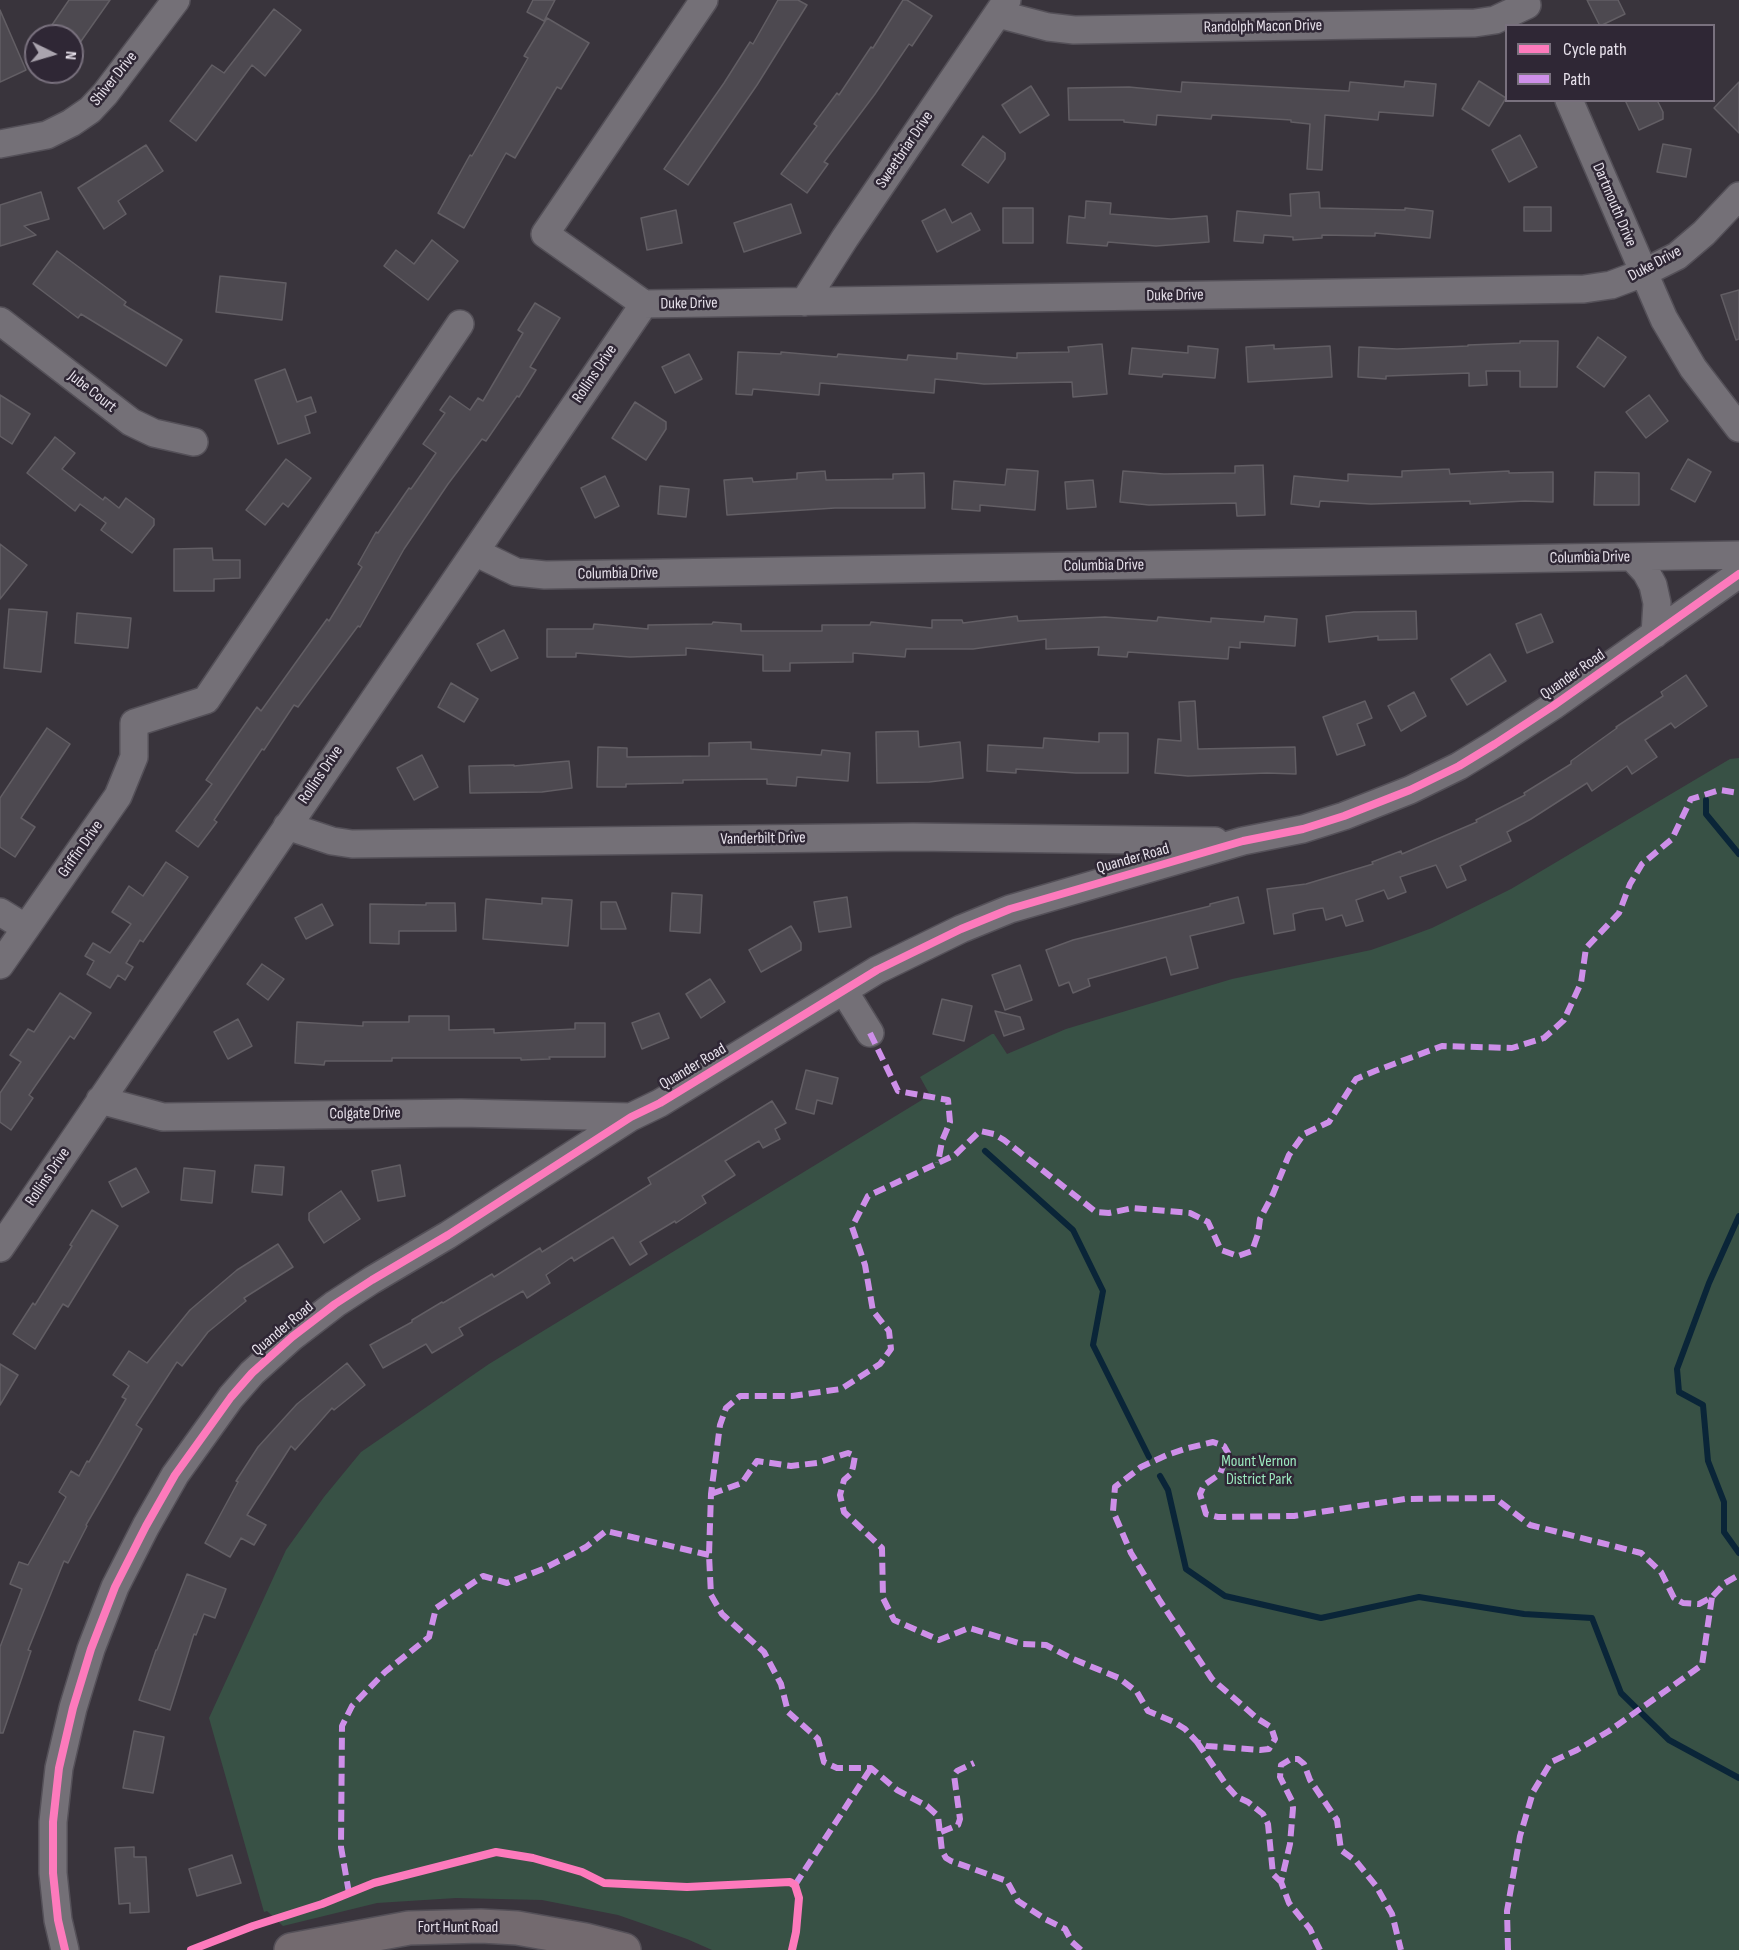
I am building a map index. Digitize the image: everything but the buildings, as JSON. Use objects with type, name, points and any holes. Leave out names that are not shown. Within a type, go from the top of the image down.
[{"type":"main road","name":"Fort Hunt Road","points":[[291,1950],[409,1928],[442,1926],[517,1928],[585,1940],[624,1950]]},
{"type":"street","name":"Shiver Drive","points":[[0,144],[47,135],[90,110],[105,94],[176,0]]},
{"type":"street","name":"Duke Drive","points":[[704,0],[544,234],[644,304],[1584,289],[1611,285],[1643,273],[1677,256],[1704,233],[1739,196]]},
{"type":"street","name":"Randolph Macon Drive","points":[[1002,7],[1048,27],[1074,30],[1475,23],[1530,10]]},
{"type":"street","name":"Sweetbriar Drive","points":[[804,302],[1002,7]]},
{"type":"street","name":"Dartmouth Drive","points":[[1570,102],[1664,319],[1693,368],[1739,428]]},
{"type":"street","name":"Rollins Drive","points":[[0,1246],[644,304]]},
{"type":"street","name":"Jube Court","points":[[0,321],[131,422],[154,433],[194,442]]},
{"type":"street","name":"Griffin Drive","points":[[0,966],[124,786],[134,757],[134,723],[206,700],[460,324]]},
{"type":"street","name":"Columbia Drive","points":[[475,552],[516,572],[545,575],[1739,555]]},
{"type":"street","points":[[1632,557],[1646,572],[1653,585],[1658,603],[1655,634]]},
{"type":"street","name":"Quander Road","points":[[64,1950],[53,1873],[53,1822],[59,1768],[72,1708],[91,1648],[116,1587],[146,1526],[177,1472],[231,1396],[252,1373],[292,1337],[335,1304],[448,1235],[631,1117],[660,1103],[878,970],[961,929],[1010,909],[1243,841],[1303,829],[1344,816],[1410,790],[1459,766],[1553,706],[1739,574]]},
{"type":"street","name":"Vanderbilt Drive","points":[[287,826],[332,841],[352,844],[914,837],[1243,841]]},
{"type":"street","points":[[0,912],[26,928]]},
{"type":"street","points":[[844,991],[870,1034]]},
{"type":"street","name":"Colgate Drive","points":[[100,1100],[163,1117],[461,1113],[631,1117]]},
{"type":"green space","name":"Mount Vernon District Park","points":[[1739,758],[1739,1950],[712,1950],[618,1915],[542,1900],[456,1898],[377,1903],[283,1926],[267,1911],[264,1912],[209,1718],[286,1550],[324,1497],[361,1452],[489,1364],[930,1095],[920,1077],[992,1034],[1007,1054],[1066,1029],[1232,979],[1371,950],[1405,938],[1432,928],[1511,889],[1730,759]]},
{"type":"waterway","points":[[1706,800],[1706,814],[1739,854]]},
{"type":"waterway","points":[[985,1151],[1073,1230],[1103,1291],[1093,1345],[1149,1457]]},
{"type":"waterway","points":[[1739,1216],[1709,1283],[1677,1369],[1679,1392],[1703,1405],[1708,1461],[1724,1502],[1724,1532],[1739,1553]]},
{"type":"waterway","points":[[1160,1476],[1168,1490],[1186,1569],[1225,1596],[1321,1618],[1419,1597],[1524,1614],[1592,1618],[1621,1693],[1669,1740],[1739,1778]]},
{"type":"marked path","points":[[1081,1950],[1072,1942],[1065,1929],[1018,1901],[1007,1881],[946,1858],[942,1851],[938,1816],[927,1806],[897,1790],[871,1768],[837,1768],[824,1762],[818,1739],[788,1712],[781,1684],[764,1652],[722,1614],[711,1595],[709,1555],[711,1494],[720,1425],[726,1408],[740,1396],[792,1396],[841,1389],[880,1364],[891,1349],[889,1331],[873,1311],[865,1265],[852,1227],[868,1196],[955,1155],[980,1131],[994,1134],[1004,1140],[1096,1212],[1109,1213],[1133,1208],[1190,1213],[1208,1222],[1221,1250],[1238,1256],[1252,1251],[1260,1219],[1289,1155],[1304,1134],[1329,1122],[1356,1079],[1442,1046],[1512,1048],[1544,1038],[1564,1020],[1581,983],[1586,948],[1619,913],[1630,884],[1642,864],[1672,839],[1691,799],[1720,790],[1739,793]]},
{"type":"marked path","points":[[870,1033],[898,1091],[948,1100],[950,1122],[942,1141],[938,1163]]},
{"type":"marked path","points":[[711,1494],[742,1483],[757,1461],[791,1466],[817,1463],[848,1453],[855,1456],[851,1474],[844,1480],[840,1495],[844,1512],[882,1548],[883,1598],[894,1620],[939,1640],[969,1628],[1022,1644],[1046,1645],[1119,1678],[1137,1692],[1148,1711],[1174,1722],[1185,1729],[1197,1742],[1207,1746],[1260,1750],[1269,1749],[1275,1739],[1271,1727],[1258,1719],[1212,1679],[1131,1553],[1113,1511],[1115,1487],[1141,1467],[1188,1448],[1213,1442],[1224,1446],[1228,1453],[1220,1474],[1204,1485],[1200,1494],[1206,1514],[1218,1517],[1294,1516],[1405,1499],[1495,1498],[1530,1525],[1641,1553],[1661,1572],[1674,1598],[1683,1603],[1699,1604],[1712,1597],[1725,1583],[1739,1575]]},
{"type":"marked path","points":[[349,1893],[341,1847],[342,1726],[352,1706],[385,1672],[429,1637],[436,1608],[483,1576],[507,1583],[543,1569],[586,1547],[606,1531],[709,1555]]},
{"type":"marked path","points":[[1508,1950],[1507,1911],[1520,1836],[1533,1792],[1551,1762],[1609,1731],[1702,1665],[1712,1597]]},
{"type":"marked path","points":[[1197,1742],[1237,1797],[1248,1802],[1263,1814],[1268,1824],[1273,1874],[1281,1882]]},
{"type":"marked path","points":[[1320,1950],[1310,1929],[1289,1903],[1281,1882],[1290,1844],[1293,1808],[1280,1777],[1281,1765],[1291,1759],[1298,1759],[1304,1764],[1310,1780],[1337,1820],[1341,1850],[1356,1861],[1376,1886],[1392,1914],[1401,1950]]},
{"type":"marked path","points":[[941,1832],[958,1825],[960,1819],[954,1775],[957,1771],[974,1763]]},
{"type":"marked path","points":[[795,1885],[871,1768]]},
{"type":"cycle path","points":[[65,1950],[58,1920],[53,1873],[53,1822],[59,1768],[73,1708],[91,1649],[115,1587],[175,1475],[231,1397],[252,1373],[292,1337],[335,1304],[448,1235],[631,1117],[660,1103],[877,970],[961,929],[1010,909],[1243,841],[1303,829],[1344,816],[1410,790],[1459,766],[1553,706],[1739,574]]},
{"type":"cycle path","points":[[191,1950],[253,1926],[322,1904],[374,1883],[496,1852],[533,1858],[582,1872],[604,1883],[687,1887],[790,1882],[795,1885],[799,1898],[792,1950]]}]
